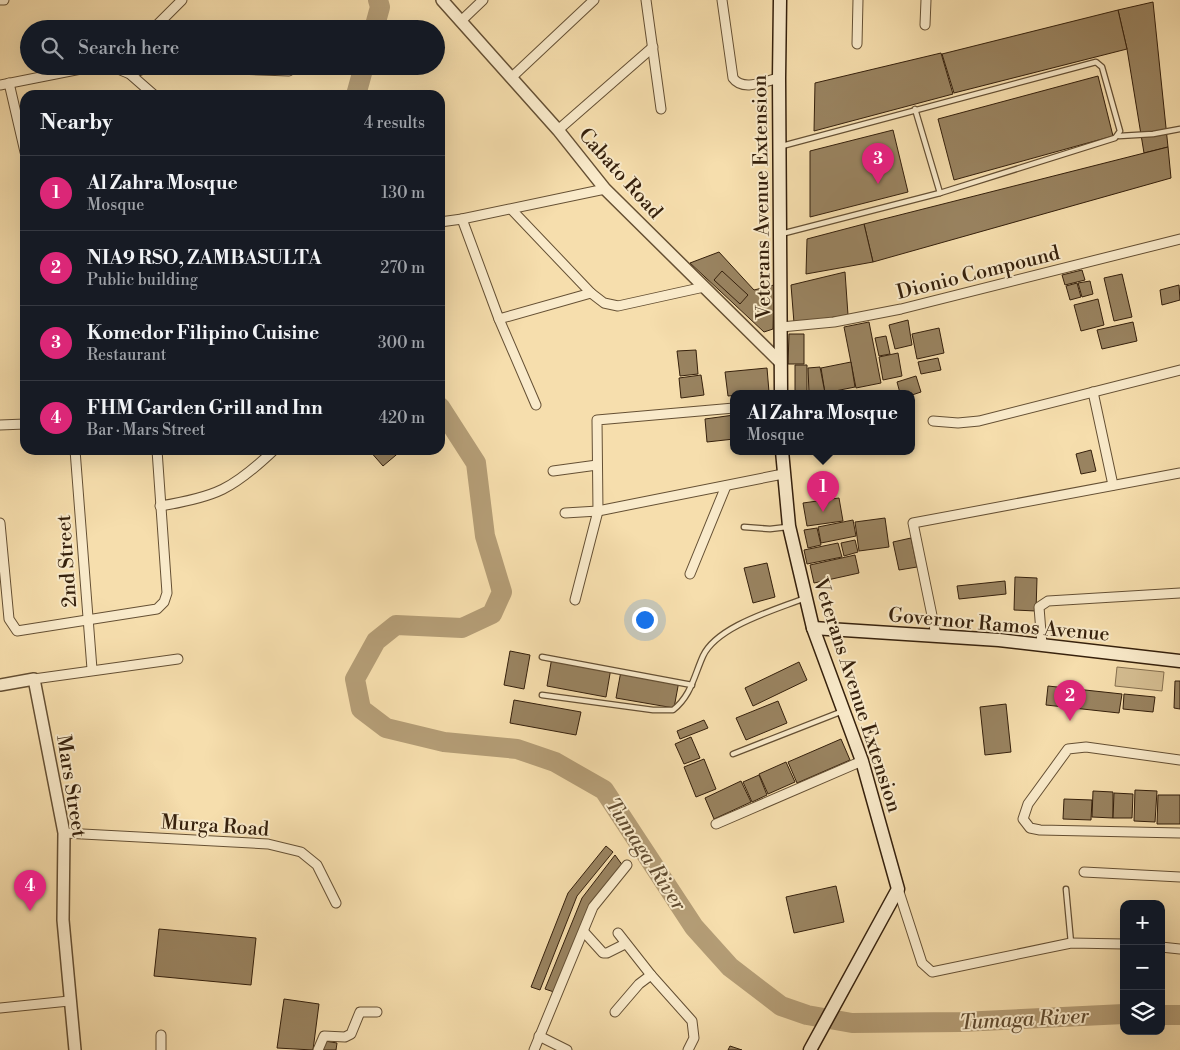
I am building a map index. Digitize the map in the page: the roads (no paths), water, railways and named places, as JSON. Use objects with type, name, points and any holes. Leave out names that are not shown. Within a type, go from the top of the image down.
[{"type":"main road","name":"Veterans Avenue Extension","points":[[780,0],[780,390]]},
{"type":"main road","name":"Veterans Avenue Extension","points":[[782,455],[789,526],[813,628],[862,761],[898,889]]},
{"type":"main road","name":"Governor Ramos Avenue","points":[[813,628],[936,635],[1180,660]]},
{"type":"main road","points":[[811,1050],[898,889]]},
{"type":"street","points":[[162,20],[182,0]]},
{"type":"street","name":"Cabato Road","points":[[442,0],[558,130],[605,189],[780,362]]},
{"type":"street","points":[[461,21],[483,0]]},
{"type":"street","points":[[512,77],[594,0]]},
{"type":"street","points":[[646,0],[661,109]]},
{"type":"street","points":[[722,0],[733,78],[740,85],[779,78]]},
{"type":"street","points":[[857,44],[858,0]]},
{"type":"street","points":[[925,25],[926,0]]},
{"type":"street","points":[[558,130],[652,47]]},
{"type":"street","points":[[20,135],[5,84],[50,75]]},
{"type":"street","points":[[131,75],[148,90]]},
{"type":"street","points":[[445,221],[512,210],[605,189]]},
{"type":"street","points":[[512,210],[591,293],[604,303],[618,306],[704,287]]},
{"type":"street","points":[[462,219],[499,320],[536,405]]},
{"type":"street","name":"Dionio Compound","points":[[781,327],[826,323],[900,309],[1180,238]]},
{"type":"street","points":[[499,320],[591,293]]},
{"type":"street","points":[[932,421],[958,423],[979,421],[1180,370]]},
{"type":"street","points":[[1093,392],[1113,485]]},
{"type":"street","points":[[574,600],[598,511],[597,420],[730,408]]},
{"type":"street","points":[[0,425],[20,424]]},
{"type":"street","name":"2nd Street","points":[[75,455],[92,669]]},
{"type":"street","points":[[0,523],[8,619],[16,631],[87,618],[149,612],[157,609],[164,602],[167,593],[157,455]]},
{"type":"street","points":[[160,506],[185,502],[221,492],[246,476],[269,455]]},
{"type":"street","points":[[553,471],[597,465]]},
{"type":"street","points":[[936,635],[913,523],[1180,473]]},
{"type":"street","points":[[565,513],[598,511],[783,474]]},
{"type":"street","points":[[690,574],[726,486]]},
{"type":"street","points":[[1042,645],[1040,607],[1048,601],[1180,593]]},
{"type":"street","points":[[0,685],[92,669],[178,659]]},
{"type":"street","name":"Mars Street","points":[[34,679],[64,833],[63,920],[75,1050]]},
{"type":"street","points":[[1180,760],[1086,748],[1068,749],[1028,804],[1023,820],[1025,824],[1040,830],[1180,833]]},
{"type":"street","points":[[716,824],[862,761]]},
{"type":"street","name":"Murga Road","points":[[64,833],[268,844],[301,852],[317,865],[336,903]]},
{"type":"street","points":[[534,1050],[594,907],[627,865]]},
{"type":"street","points":[[1084,872],[1180,877]]},
{"type":"street","points":[[898,889],[922,962],[932,972],[1071,943],[1120,944]]},
{"type":"street","points":[[584,932],[603,953],[608,953],[625,944]]},
{"type":"street","points":[[618,933],[651,975],[692,1021],[694,1038],[688,1050]]},
{"type":"street","points":[[1165,947],[1180,948]]},
{"type":"street","points":[[615,1012],[639,984],[651,975]]},
{"type":"street","points":[[0,1008],[69,1001]]},
{"type":"street","points":[[318,1050],[321,1039],[326,1035],[345,1037],[352,1034],[360,1012],[376,1012]]},
{"type":"street","points":[[161,1036],[161,1050]]},
{"type":"street","points":[[539,1036],[566,1050]]},
{"type":"lane","points":[[780,147],[915,109],[1096,62],[1102,67],[1120,131],[1119,136]]},
{"type":"lane","points":[[915,109],[940,193]]},
{"type":"lane","points":[[780,234],[940,193],[1119,136],[1153,134],[1180,129]]},
{"type":"lane","points":[[744,527],[770,529],[789,526]]},
{"type":"lane","points":[[542,695],[669,711],[683,701],[692,685],[703,656],[717,639],[742,623],[806,598]]},
{"type":"lane","points":[[542,657],[692,685]]},
{"type":"lane","points":[[732,754],[844,711]]},
{"type":"lane","points":[[1066,889],[1071,943]]},
{"type":"waterway","name":"Tumaga River","points":[[376,20],[380,7],[378,0]]},
{"type":"waterway","name":"Tumaga River","points":[[357,90],[362,75]]},
{"type":"waterway","name":"Tumaga River","points":[[445,415],[476,463],[485,536],[502,592],[492,614],[462,628],[396,625],[376,641],[355,679],[361,709],[386,728],[444,742],[517,749],[555,762],[604,790],[694,927],[730,967],[781,1006],[807,1015],[852,1023],[961,1022],[1120,1014]]},
{"type":"waterway","name":"Tumaga River","points":[[1165,1015],[1180,1015]]},
{"type":"place","name":"Komedor Filipino Cuisine","points":[[878,184]]},
{"type":"place","name":"Al Zahra Mosque","points":[[823,512]]},
{"type":"place","name":"NIA9 RSO, ZAMBASULTA","points":[[1070,721]]},
{"type":"place","name":"FHM Garden Grill and Inn","points":[[30,911]]}]
